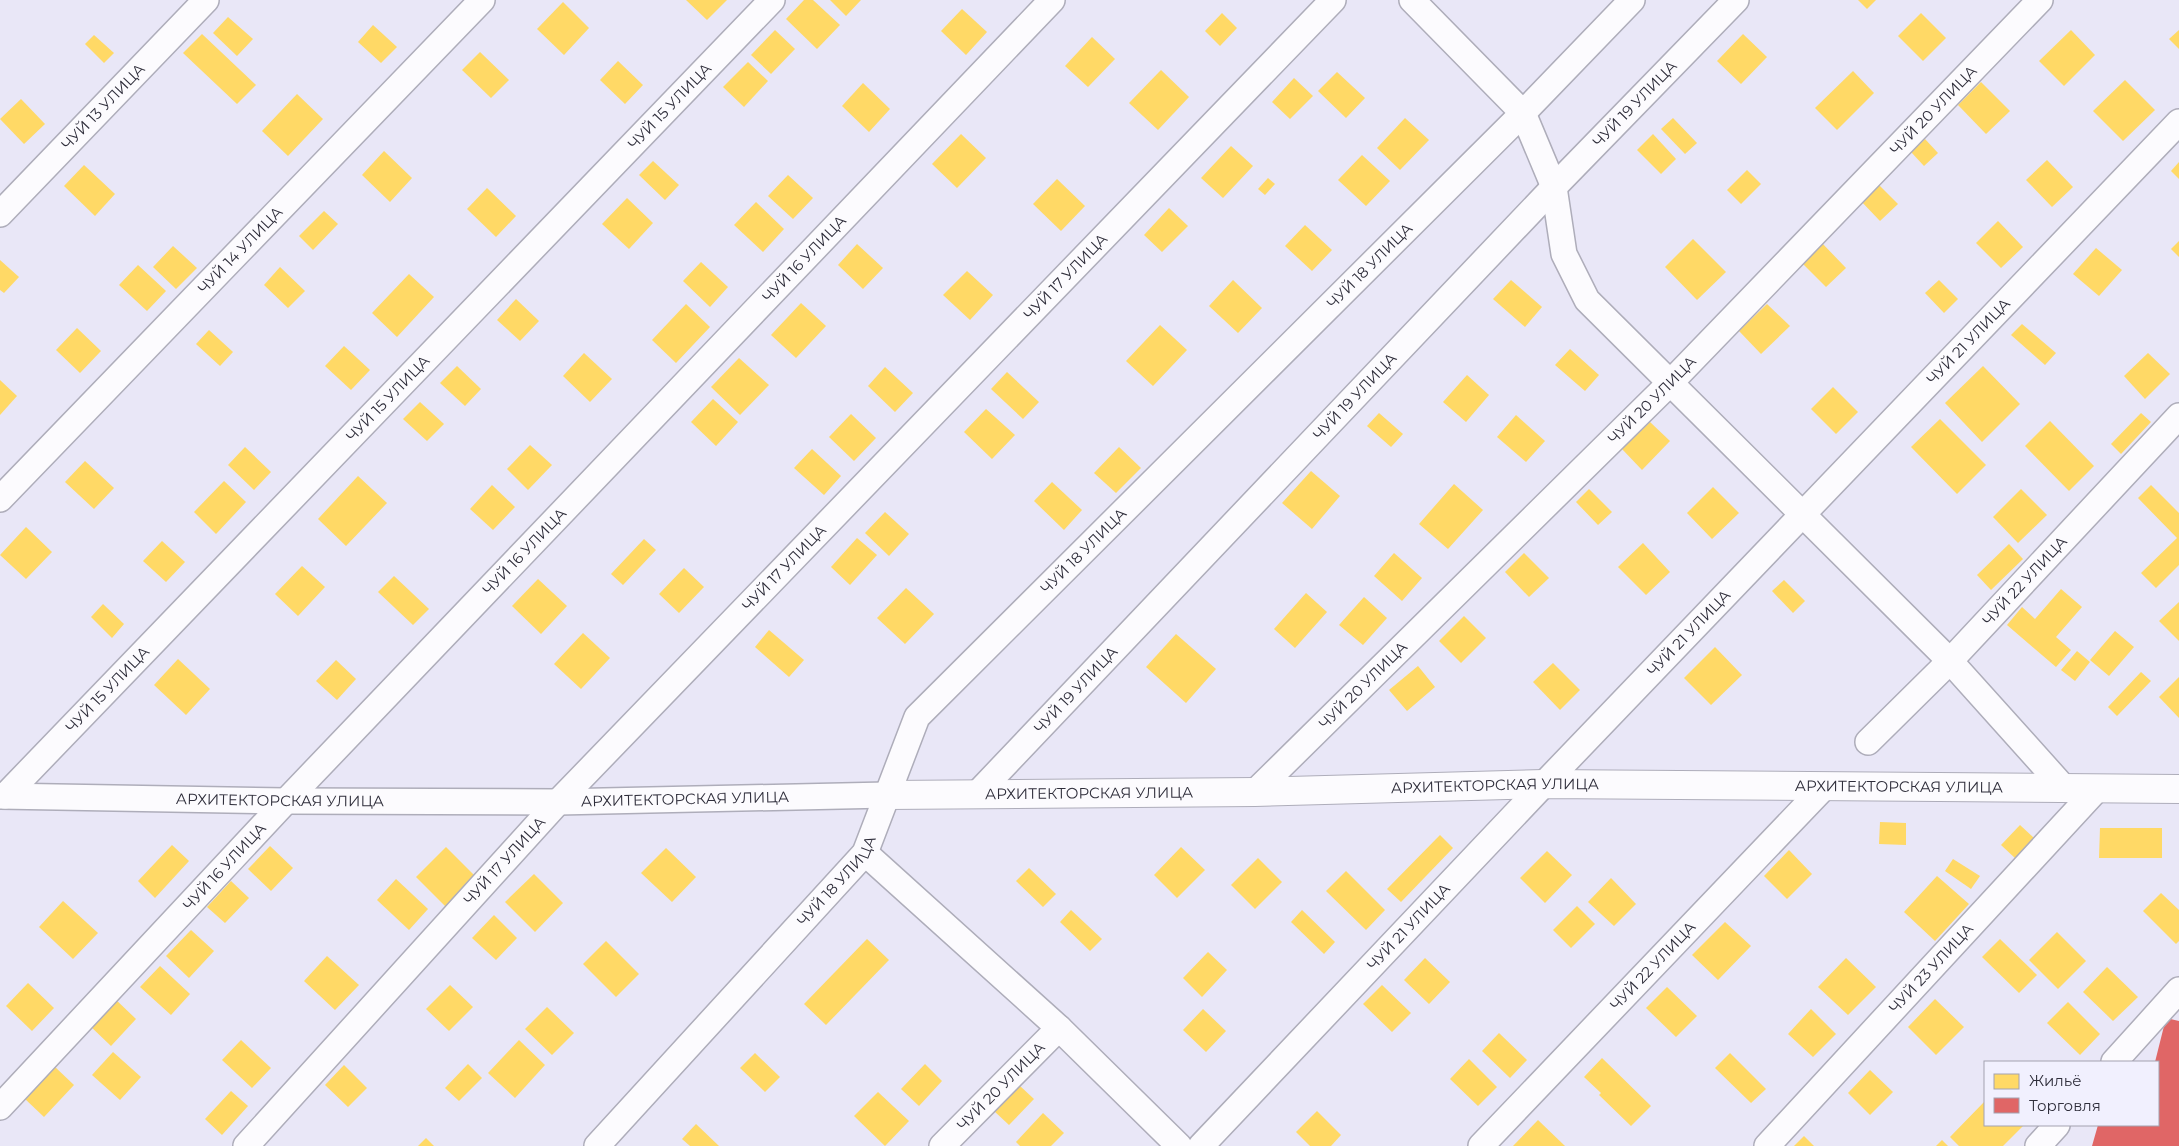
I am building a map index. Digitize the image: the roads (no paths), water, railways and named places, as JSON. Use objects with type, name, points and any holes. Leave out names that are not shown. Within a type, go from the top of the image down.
[{"type":"street","name":"ЧУЙ 13 УЛИЦА","points":[[0,214],[206,0]]},
{"type":"street","name":"ЧУЙ 14 УЛИЦА","points":[[0,499],[482,0]]},
{"type":"street","name":"ЧУЙ 15 УЛИЦА","points":[[2,796],[772,0]]},
{"type":"street","name":"ЧУЙ 16 УЛИЦА","points":[[0,1107],[286,801],[1052,0]]},
{"type":"street","name":"ЧУЙ 17 УЛИЦА","points":[[246,1146],[558,802],[1332,0]]},
{"type":"street","points":[[1412,0],[1523,113],[1554,187],[1564,254],[1587,300],[1950,661],[2065,789]]},
{"type":"street","name":"ЧУЙ 18 УЛИЦА","points":[[597,1146],[865,853],[917,717],[1523,113],[1632,0]]},
{"type":"street","name":"ЧУЙ 19 УЛИЦА","points":[[976,795],[1554,187],[1736,0]]},
{"type":"street","name":"ЧУЙ 20 УЛИЦА","points":[[1255,792],[1670,383],[2040,0]]},
{"type":"street","name":"ЧУЙ 21 УЛИЦА","points":[[1201,1146],[1544,784],[2179,122]]},
{"type":"street","name":"ЧУЙ 22 УЛИЦА","points":[[1868,742],[1950,661],[2179,416]]},
{"type":"street","name":"АРХИТЕКТОРСКАЯ УЛИЦА","points":[[2,796],[286,801],[558,802],[888,795],[1255,792],[1544,784],[2096,790],[2179,789]]},
{"type":"street","name":"ЧУЙ 22 УЛИЦА","points":[[1481,1146],[1824,786]]},
{"type":"street","name":"ЧУЙ 23 УЛИЦА","points":[[1767,1146],[2096,790]]},
{"type":"street","points":[[865,853],[1059,1028],[1179,1146]]},
{"type":"street","points":[[2115,1061],[2179,990]]},
{"type":"street","name":"ЧУЙ 20 УЛИЦА","points":[[942,1146],[1059,1028]]},
{"type":"street","points":[[2038,1146],[2056,1126]]}]
